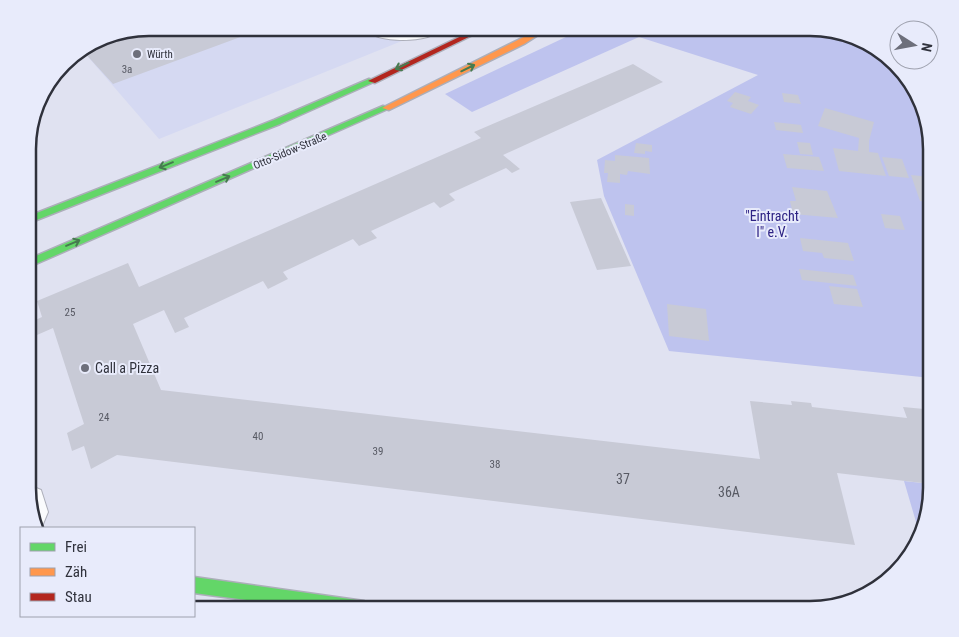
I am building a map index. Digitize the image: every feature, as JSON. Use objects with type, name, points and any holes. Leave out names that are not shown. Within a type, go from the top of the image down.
[{"type":"main road","points":[[36,217],[277,122],[374,80],[465,36]]},
{"type":"main road","name":"Otto-Sidow-Straße","points":[[36,260],[380,111],[532,36]]},
{"type":"main road","points":[[195,585],[307,601]]},
{"type":"lane","points":[[388,36],[417,36]]},
{"type":"shaded area","points":[[149,36],[414,36],[159,139],[86,55],[120,40]]},
{"type":"green space","name":"\"Eintracht I\" e.V.","points":[[568,36],[810,36],[832,38],[846,42],[873,55],[904,86],[914,106],[922,134],[923,377],[669,351],[604,196],[597,160],[758,75],[639,37],[472,112],[445,94]]},
{"type":"green space","points":[[904,481],[923,483],[921,510],[917,524]]},
{"type":"building","points":[[243,36],[113,84],[86,55],[106,45],[134,37]]},
{"type":"building","points":[[633,64],[663,82],[503,155],[520,169],[512,173],[506,168],[449,194],[455,200],[440,208],[434,202],[371,231],[377,238],[359,246],[353,239],[283,272],[288,279],[268,289],[263,281],[184,318],[189,327],[175,333],[164,310],[133,324],[161,390],[760,459],[750,401],[792,405],[791,401],[811,403],[812,407],[907,418],[903,407],[923,409],[923,483],[837,473],[855,545],[117,455],[91,469],[84,446],[72,451],[67,433],[84,424],[53,328],[37,335],[36,320],[42,317],[37,301],[128,263],[139,287],[481,138],[474,132]]},
{"type":"building","points":[[735,92],[751,97],[748,101],[759,105],[751,114],[730,107],[733,103],[727,101]]},
{"type":"building","points":[[782,93],[798,95],[801,104],[784,102]]},
{"type":"building","points":[[825,108],[874,122],[869,141],[869,152],[878,153],[886,176],[839,171],[833,148],[858,151],[859,138],[818,126]]},
{"type":"building","points":[[774,122],[801,125],[803,133],[776,130]]},
{"type":"building","points":[[797,142],[810,143],[813,155],[800,154]]},
{"type":"building","points":[[636,143],[652,145],[652,152],[645,151],[645,154],[634,153]]},
{"type":"building","points":[[783,154],[819,157],[824,171],[787,168]]},
{"type":"building","points":[[615,155],[649,158],[650,174],[628,171],[627,175],[620,174],[620,183],[607,182],[608,173],[604,173],[605,160],[615,161]]},
{"type":"building","points":[[882,157],[902,159],[909,178],[889,176]]},
{"type":"building","points":[[911,175],[923,176],[923,201],[920,201]]},
{"type":"building","points":[[792,187],[827,191],[838,218],[793,214],[790,201],[796,201]]},
{"type":"building","points":[[601,198],[631,266],[597,270],[570,202]]},
{"type":"building","points":[[625,204],[634,205],[634,216],[625,215]]},
{"type":"building","points":[[881,214],[900,216],[905,230],[885,228]]},
{"type":"building","points":[[800,238],[848,243],[854,261],[824,258],[822,253],[803,251]]},
{"type":"building","points":[[799,269],[853,275],[857,286],[802,280]]},
{"type":"building","points":[[829,286],[857,289],[863,307],[834,304]]},
{"type":"building","points":[[667,304],[706,309],[709,341],[669,336]]},
{"type":"traffic: fast","points":[[36,217],[277,122],[372,81]]},
{"type":"traffic: fast","points":[[36,260],[386,108]]},
{"type":"traffic: fast","points":[[195,585],[307,601]]},
{"type":"traffic: slow","points":[[386,108],[531,36]]},
{"type":"traffic: jam","points":[[372,81],[466,36]]},
{"type":"place","name":"Würth","points":[[137,54]]},
{"type":"place","name":"Call a Pizza","points":[[85,368]]}]
